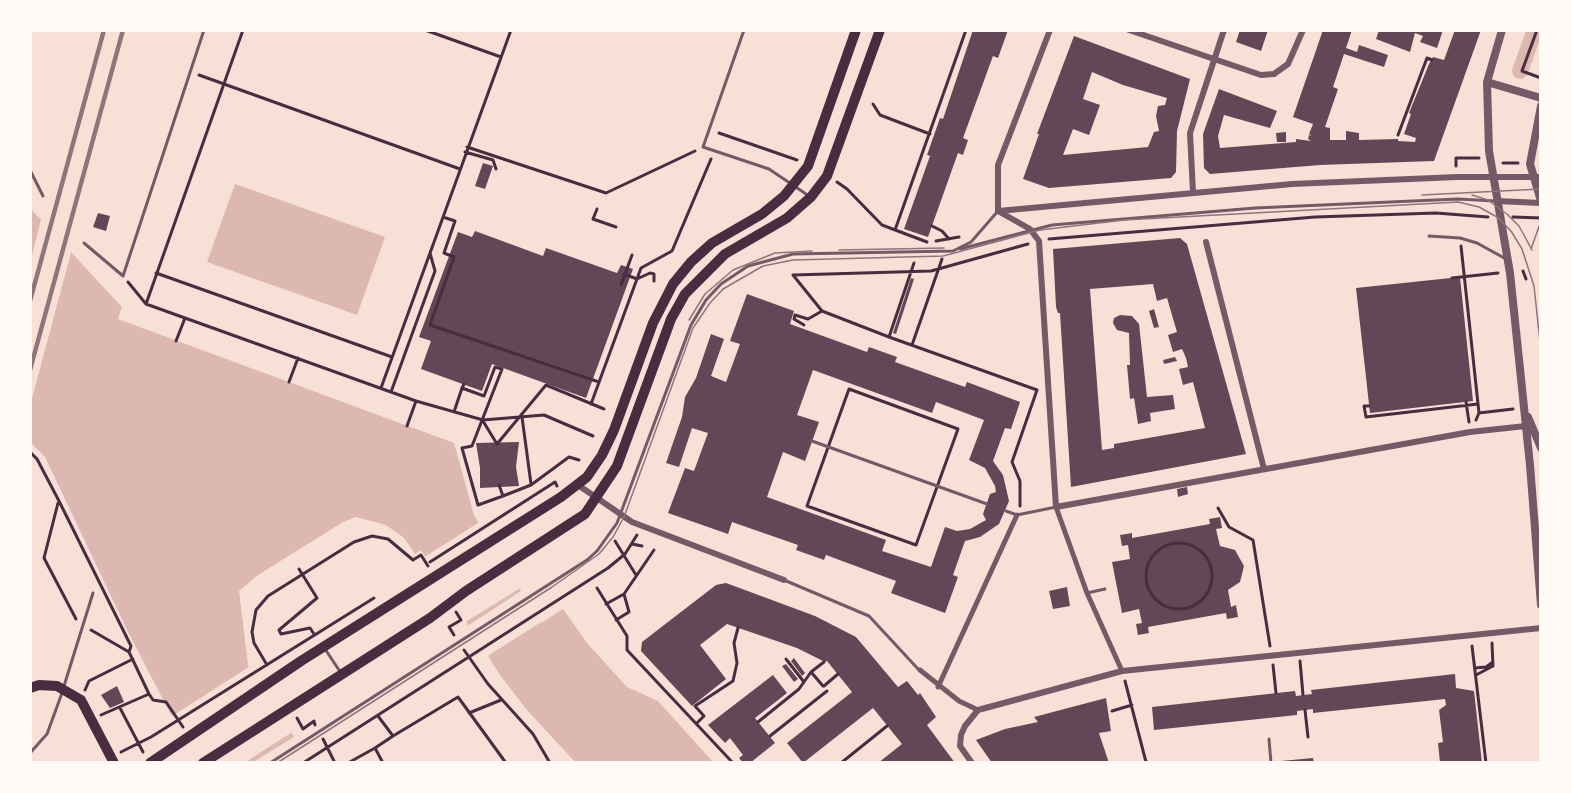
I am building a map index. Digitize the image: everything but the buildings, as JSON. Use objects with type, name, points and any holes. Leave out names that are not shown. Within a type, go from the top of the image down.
[{"type":"main road","points":[[150,763],[324,647],[578,485],[594,468],[609,443],[653,323],[673,284],[707,248],[762,214],[793,186],[813,154],[856,30]]},
{"type":"main road","points":[[203,763],[577,521],[597,499],[617,466],[671,319],[685,294],[714,262],[737,246],[775,226],[811,197],[832,165],[880,30]]},
{"type":"main road","points":[[30,688],[49,685],[73,694],[87,708],[114,763]]},
{"type":"street","points":[[998,212],[998,165],[1050,30]]},
{"type":"street","points":[[1129,30],[1261,75],[1274,74],[1288,64],[1303,30]]},
{"type":"street","points":[[1193,192],[1190,133],[1224,30]]},
{"type":"street","points":[[1502,30],[1487,82],[1490,160],[1508,260],[1521,408],[1526,426],[1541,605]]},
{"type":"street","points":[[1487,82],[1541,98]]},
{"type":"street","points":[[1497,201],[1541,202],[1537,177],[1530,164],[1541,106]]},
{"type":"street","points":[[998,212],[1292,184],[1537,177]]},
{"type":"street","points":[[998,212],[1030,229],[1039,241],[1056,507],[1087,593],[1122,671]]},
{"type":"street","points":[[1206,242],[1264,469]]},
{"type":"street","points":[[1521,408],[1541,448]]},
{"type":"street","points":[[1056,507],[1470,432],[1526,426]]},
{"type":"street","points":[[578,485],[641,526],[784,580]]},
{"type":"street","points":[[938,687],[1017,515]]},
{"type":"street","points":[[972,763],[960,746],[964,726],[978,710],[1122,671],[1541,628]]},
{"type":"street","points":[[920,670],[938,687],[978,710]]},
{"type":"lane","points":[[84,243],[123,276],[204,30]]},
{"type":"lane","points":[[744,30],[703,147],[769,169],[811,197]]},
{"type":"lane","points":[[30,170],[43,196]]},
{"type":"lane","points":[[270,763],[578,566],[597,551],[611,535],[621,515],[691,325],[706,300],[721,284],[748,267],[793,254],[953,251],[1052,225],[1255,208],[1458,199],[1497,201]]},
{"type":"lane","points":[[953,251],[971,242],[998,212]]},
{"type":"lane","points":[[1429,236],[1460,238],[1477,243],[1508,260]]},
{"type":"lane","points":[[812,441],[987,504]]},
{"type":"lane","points":[[1006,511],[1017,515],[1056,507]]},
{"type":"lane","points":[[784,580],[869,616],[920,670]]},
{"type":"lane","points":[[1087,593],[1105,589]]},
{"type":"lane","points":[[30,753],[43,741],[53,723],[93,593]]},
{"type":"lane","points":[[324,647],[342,674]]},
{"type":"lane","points":[[1269,739],[1271,763]]},
{"type":"path","points":[[146,304],[243,30]]},
{"type":"path","points":[[425,30],[501,57]]},
{"type":"path","points":[[381,388],[511,30]]},
{"type":"path","points":[[895,230],[966,30]]},
{"type":"path","points":[[1537,30],[1522,71],[1541,78]]},
{"type":"path","points":[[1398,135],[1427,58],[1432,60]]},
{"type":"path","points":[[191,71],[224,85],[459,169]]},
{"type":"path","points":[[873,104],[880,115],[930,134]]},
{"type":"path","points":[[591,404],[641,268],[665,257],[677,242],[714,151],[719,133],[794,159]]},
{"type":"path","points":[[467,147],[606,193],[703,147]]},
{"type":"path","points":[[465,152],[493,160],[496,169]]},
{"type":"path","points":[[1456,170],[1456,158],[1468,156],[1518,163]]},
{"type":"path","points":[[847,189],[882,225],[927,242],[959,237]]},
{"type":"path","points":[[597,209],[593,219],[616,227]]},
{"type":"path","points":[[1017,515],[1021,488],[1011,462],[1037,390],[822,311],[793,275],[939,270],[1039,241],[1314,217],[1436,213],[1458,216],[1541,218]]},
{"type":"path","points":[[442,217],[455,221],[444,253],[454,257],[430,325],[599,382]]},
{"type":"path","points":[[932,226],[942,231],[949,239]]},
{"type":"path","points":[[1460,238],[1469,341],[1479,413],[1470,432]]},
{"type":"path","points":[[946,248],[949,239]]},
{"type":"path","points":[[391,392],[435,271],[430,251]]},
{"type":"path","points":[[621,285],[632,255]]},
{"type":"path","points":[[912,345],[943,256]]},
{"type":"path","points":[[889,337],[914,263]]},
{"type":"path","points":[[1452,278],[1495,271],[1502,275]]},
{"type":"path","points":[[1523,271],[1526,279]]},
{"type":"path","points":[[156,273],[392,357]]},
{"type":"path","points":[[624,274],[637,279],[650,273],[654,274],[654,281]]},
{"type":"path","points":[[123,276],[146,304],[416,401],[483,420],[544,415],[593,436]]},
{"type":"path","points":[[791,321],[804,325],[794,319],[795,315],[808,320],[822,311]]},
{"type":"path","points":[[176,341],[184,318]]},
{"type":"path","points":[[289,382],[298,358]]},
{"type":"path","points":[[454,412],[463,386],[484,396],[495,367],[502,369],[472,446],[462,448],[478,505],[531,485],[569,457],[579,460]]},
{"type":"path","points":[[483,420],[497,444],[522,417],[546,385],[604,409]]},
{"type":"path","points":[[407,426],[416,401]]},
{"type":"path","points":[[1466,404],[1470,432]]},
{"type":"path","points":[[1369,406],[1364,406],[1366,417],[1478,404]]},
{"type":"path","points":[[1479,413],[1521,408]]},
{"type":"path","points":[[522,417],[531,485]]},
{"type":"path","points":[[30,453],[37,459],[125,630],[131,646],[129,652]]},
{"type":"path","points":[[424,566],[554,483]]},
{"type":"path","points":[[499,485],[503,496]]},
{"type":"path","points":[[59,501],[44,558],[76,618],[83,625],[129,652],[153,700],[166,702],[173,712]]},
{"type":"path","points":[[1218,508],[1229,527],[1252,540],[1276,693]]},
{"type":"path","points":[[303,763],[608,568],[625,555],[641,526]]},
{"type":"path","points":[[264,661],[252,632],[256,610],[268,596],[364,538],[388,540],[413,560],[421,555]]},
{"type":"path","points":[[1172,543],[1183,543],[1201,551],[1211,568],[1212,578],[1204,598],[1186,609],[1164,607],[1155,601],[1146,581],[1149,561],[1155,553],[1172,543]]},
{"type":"path","points":[[633,544],[642,546]]},
{"type":"path","points":[[606,604],[624,594],[654,550]]},
{"type":"path","points":[[625,555],[628,565],[636,575]]},
{"type":"path","points":[[299,569],[317,598],[279,630],[280,634],[310,628],[314,634]]},
{"type":"path","points":[[597,588],[627,636],[627,650],[733,763]]},
{"type":"path","points":[[616,620],[629,612],[624,594]]},
{"type":"path","points":[[149,694],[120,708],[138,744],[374,597]]},
{"type":"path","points":[[455,637],[448,627],[461,620]]},
{"type":"path","points":[[697,723],[704,716],[695,706],[733,681],[737,663],[734,643],[738,628]]},
{"type":"path","points":[[1476,675],[1493,666],[1491,633]]},
{"type":"path","points":[[462,646],[502,699],[533,734],[550,763]]},
{"type":"path","points":[[1473,650],[1486,763]]},
{"type":"path","points":[[1299,653],[1304,695]]},
{"type":"path","points":[[89,681],[132,659]]},
{"type":"path","points":[[786,659],[804,682]]},
{"type":"path","points":[[1475,668],[1486,667],[1494,661]]},
{"type":"path","points":[[758,722],[824,662]]},
{"type":"path","points":[[1122,671],[1146,762],[1151,763]]},
{"type":"path","points":[[811,672],[831,696]]},
{"type":"path","points":[[823,686],[838,674]]},
{"type":"path","points":[[770,736],[827,691]]},
{"type":"path","points":[[348,763],[458,697],[506,763]]},
{"type":"path","points":[[469,713],[502,699]]},
{"type":"path","points":[[1112,711],[1132,705]]},
{"type":"path","points":[[1305,710],[1308,737]]},
{"type":"path","points":[[378,716],[393,736]]},
{"type":"path","points":[[303,729],[314,722],[335,763]]},
{"type":"path","points":[[841,763],[887,726]]},
{"type":"path","points":[[375,748],[383,763]]},
{"type":"shaded area","points":[[235,184],[385,237],[357,315],[207,262]]},
{"type":"shaded area","points":[[30,208],[122,307],[118,319],[454,443],[474,515],[541,623],[563,609],[587,643],[627,687],[658,701],[714,763],[576,763],[526,709],[500,675],[421,550],[415,554],[404,538],[386,525],[356,517],[343,522],[258,575],[239,591],[248,665],[311,763],[201,763],[169,711],[127,630],[45,457],[30,442]]},
{"type":"pier","points":[[42,216],[72,249],[30,406],[30,263]]},
{"type":"pier","points":[[481,521],[522,587],[464,623],[423,558]]},
{"type":"pier","points":[[524,589],[542,619],[565,607],[486,657],[466,627]]},
{"type":"pier","points":[[252,665],[294,731],[244,763],[197,763],[169,718]]},
{"type":"pier","points":[[297,735],[314,763],[252,763]]},
{"type":"waterway","points":[[1520,71],[1535,30]]},
{"type":"tram line","points":[[1422,195],[1541,189]]},
{"type":"tram line","points":[[1472,195],[1488,200],[1508,215],[1519,226],[1532,250]]},
{"type":"tram line","points":[[277,763],[552,587],[599,554],[613,537],[624,517],[693,328],[723,289],[763,266],[793,260],[943,256],[1040,230],[1124,220],[1458,202],[1479,207],[1497,217],[1511,231],[1522,249],[1534,286],[1541,351]]},
{"type":"tram line","points":[[1531,249],[1541,221]]},
{"type":"tram line","points":[[1540,283],[1541,241]]},
{"type":"tram line","points":[[839,250],[944,248]]},
{"type":"tram line","points":[[689,320],[705,294],[733,270],[775,253],[812,251]]},
{"type":"railway","points":[[30,301],[104,30]]},
{"type":"railway","points":[[30,370],[123,30]]}]
